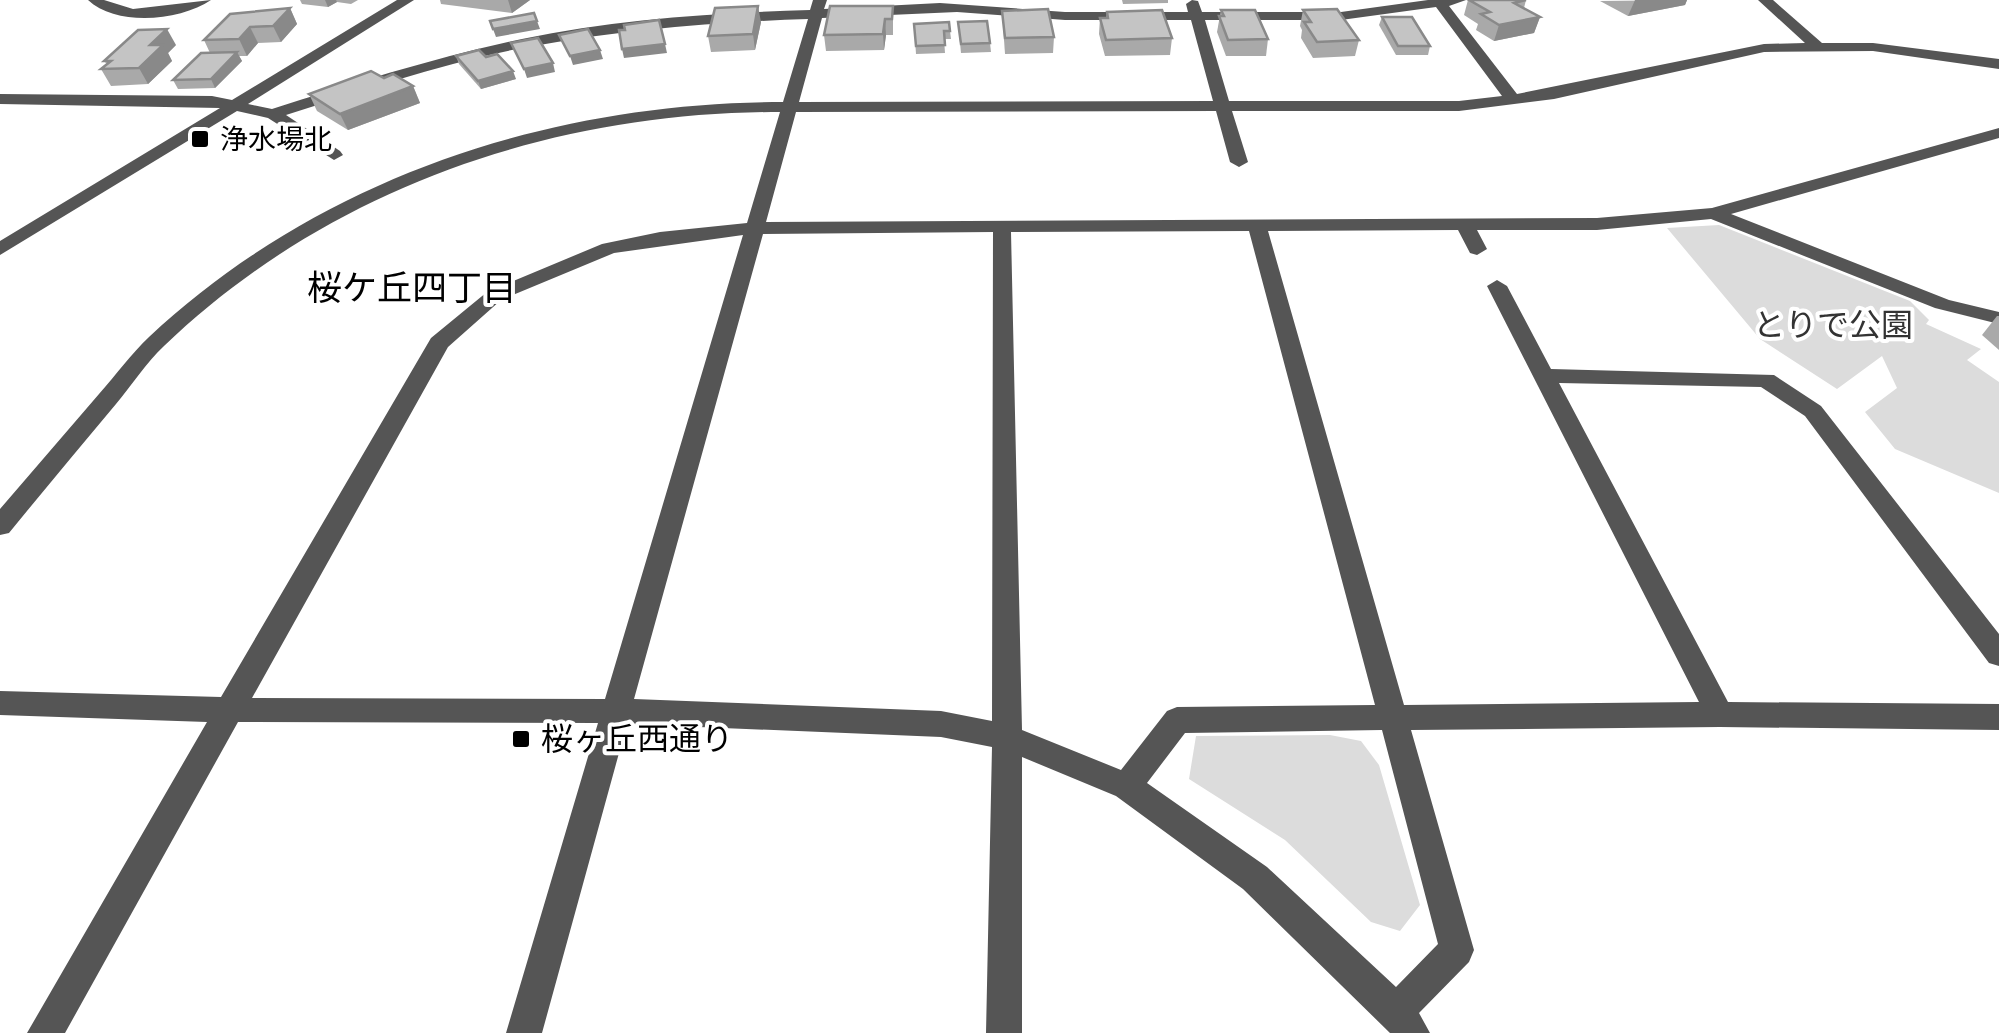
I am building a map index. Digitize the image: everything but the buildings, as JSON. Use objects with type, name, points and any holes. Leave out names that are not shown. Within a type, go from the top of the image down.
[{"type":"street","points":[[94,0],[110,12],[146,13],[204,0]]},
{"type":"street","points":[[0,249],[407,0]]},
{"type":"street","points":[[897,0],[954,10]]},
{"type":"street","points":[[273,114],[418,69],[525,43],[646,25],[818,7],[1064,16],[1194,8],[1340,16],[1458,0]]},
{"type":"street","points":[[1765,0],[1816,45]]},
{"type":"street","points":[[1440,4],[1512,100]]},
{"type":"street","points":[[524,1033],[818,7]]},
{"type":"street","points":[[1194,8],[1239,162]]},
{"type":"street","points":[[0,526],[156,342],[266,254],[386,186],[510,143],[620,118],[716,107],[1459,106],[1512,100],[1732,54],[1816,45],[1873,47],[1999,64]]},
{"type":"street","points":[[0,100],[236,104],[273,114],[334,156]]},
{"type":"street","points":[[0,121],[38,101]]},
{"type":"street","points":[[44,1033],[440,343],[494,296],[550,269],[609,248],[752,228],[1464,226],[1597,224],[1713,214],[1999,133]]},
{"type":"street","points":[[1713,214],[1942,304],[1999,318]]},
{"type":"street","points":[[0,703],[232,710],[616,711],[941,724],[1007,737],[1127,786],[1255,878],[1404,1022],[1457,950],[1257,225]]},
{"type":"street","points":[[1464,226],[1477,249]]},
{"type":"street","points":[[1002,229],[1007,737],[1004,1033]]},
{"type":"street","points":[[1496,286],[1720,714]]},
{"type":"street","points":[[1546,376],[1766,380],[1812,411],[1999,655]]},
{"type":"street","points":[[1127,786],[1177,720],[1720,714],[1999,717]]},
{"type":"green space","name":"とりで公園","points":[[1719,225],[1910,301],[1929,320],[1926,324],[1981,349],[1967,360],[1999,382],[1999,493],[1895,449],[1865,412],[1897,388],[1882,356],[1837,389],[1760,339],[1667,228]]},
{"type":"green space","points":[[1330,735],[1361,741],[1379,765],[1420,905],[1400,931],[1371,922],[1285,840],[1189,779],[1196,736]]},
{"type":"place","name":"浄水場北","points":[[200,139]]},
{"type":"place","name":"桜ヶ丘西通り","points":[[521,739]]},
{"type":"district","name":"桜ケ丘四丁目","points":[[412,288]]}]
